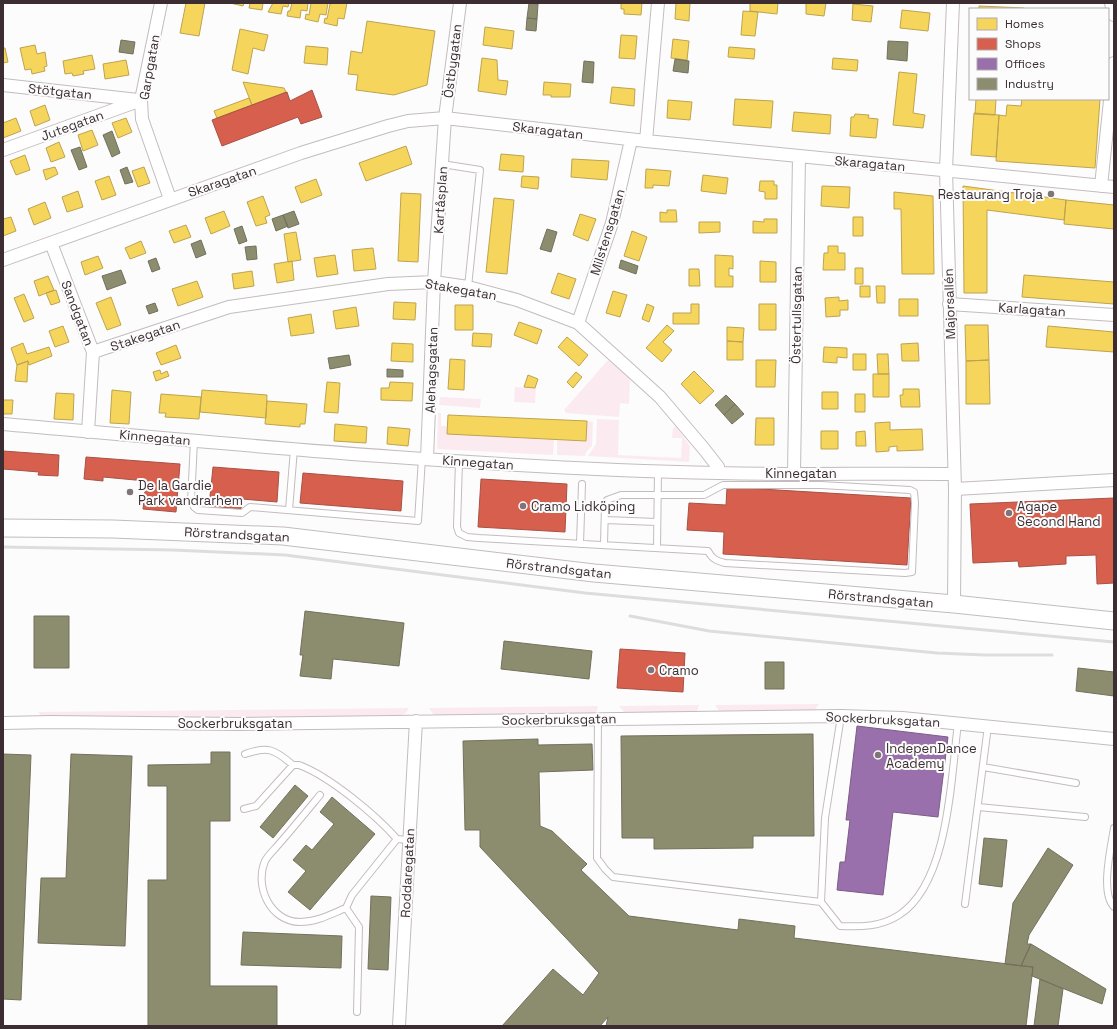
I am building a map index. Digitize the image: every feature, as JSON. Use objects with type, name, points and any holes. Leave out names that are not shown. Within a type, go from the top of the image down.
[{"type":"main road","name":"Rörstrandsgatan","points":[[3,528],[121,530],[283,536],[594,573],[954,604],[1114,620]]},
{"type":"street","name":"Garpgatan","points":[[161,3],[141,100],[142,119],[170,199]]},
{"type":"street","name":"Östbygatan","points":[[445,118],[459,3]]},
{"type":"street","points":[[646,141],[658,3]]},
{"type":"street","name":"Majorsallén","points":[[953,3],[946,170],[955,489],[954,604]]},
{"type":"street","points":[[1111,3],[1114,16]]},
{"type":"street","points":[[1101,186],[1114,63]]},
{"type":"street","name":"Stötgatan","points":[[3,85],[141,100]]},
{"type":"street","name":"Jutegatan","points":[[3,150],[141,100]]},
{"type":"street","name":"Skaragatan","points":[[3,260],[302,153],[408,121],[445,118],[631,140],[1114,187]]},
{"type":"street","name":"Kartåsplan","points":[[434,282],[445,118]]},
{"type":"street","name":"Milstensgatan","points":[[578,323],[612,223],[631,140]]},
{"type":"street","name":"Östertullsgatan","points":[[794,473],[799,156]]},
{"type":"street","name":"Sandgatan","points":[[51,243],[93,352],[88,432]]},
{"type":"street","name":"Stakegatan","points":[[93,352],[229,307],[388,284],[434,282],[468,287],[517,300],[578,323],[660,396],[704,449],[718,467],[720,473]]},
{"type":"street","name":"Alehagsgatan","points":[[424,458],[434,282]]},
{"type":"street","name":"Karlagatan","points":[[949,304],[1114,315]]},
{"type":"street","name":"Kinnegatan","points":[[3,424],[294,449],[658,471],[720,473],[954,474]]},
{"type":"street","points":[[955,489],[1114,480]]},
{"type":"street","name":"Sockerbruksgatan","points":[[3,723],[51,722],[240,724],[416,720],[841,716],[902,718],[1114,739]]},
{"type":"street","name":"Roddaregatan","points":[[399,1026],[403,840],[416,720]]},
{"type":"lane","points":[[442,164],[480,170],[468,287]]},
{"type":"lane","points":[[194,441],[192,501],[194,507],[198,510],[242,513],[250,507],[418,521],[424,458]]},
{"type":"lane","points":[[289,510],[294,449]]},
{"type":"lane","points":[[459,460],[457,527],[459,533],[467,537],[580,544],[708,551],[710,557],[716,561],[725,563],[905,573],[912,572],[915,503],[914,492],[910,490],[820,485],[723,485],[704,496],[621,495],[607,500],[605,505],[604,545]]},
{"type":"lane","points":[[657,548],[658,471]]},
{"type":"lane","points":[[580,544],[582,484]]},
{"type":"lane","points":[[604,520],[657,522]]},
{"type":"lane","points":[[841,716],[825,818],[821,902],[840,926],[869,927],[898,916],[913,903],[926,886],[943,840],[958,723]]},
{"type":"lane","points":[[598,718],[597,858],[604,869],[613,877],[627,880],[821,902]]},
{"type":"lane","points":[[965,904],[988,726]]},
{"type":"lane","points":[[245,754],[261,749],[270,749],[293,765],[305,767],[336,787],[403,840],[352,895],[346,908],[317,920],[300,922],[284,920],[268,904],[264,895],[263,875],[265,861],[320,795]]},
{"type":"lane","points":[[244,809],[256,806],[293,765]]},
{"type":"lane","points":[[983,767],[1076,783]]},
{"type":"lane","points":[[978,807],[1085,817]]},
{"type":"lane","points":[[1114,828],[1108,864],[1108,895],[1109,901],[1114,907]]},
{"type":"lane","points":[[346,908],[359,927],[357,1012]]},
{"type":"shaded area","points":[[608,360],[630,379],[629,404],[620,403],[619,417],[566,413],[564,410]]},
{"type":"shaded area","points":[[515,387],[536,388],[535,403],[514,402]]},
{"type":"shaded area","points":[[440,397],[481,399],[480,408],[439,405]]},
{"type":"shaded area","points":[[438,413],[441,413],[441,426],[448,426],[447,434],[554,439],[553,455],[437,449]]},
{"type":"shaded area","points":[[597,419],[619,420],[618,455],[681,458],[682,438],[672,438],[673,428],[676,427],[690,446],[689,462],[588,456],[596,444]]},
{"type":"shaded area","points":[[587,421],[593,422],[592,446],[586,452],[585,456],[557,455],[557,439],[586,441]]},
{"type":"shaded area","points":[[819,704],[815,710],[724,713],[719,711],[715,705]]},
{"type":"shaded area","points":[[699,705],[697,711],[693,713],[625,713],[619,706]]},
{"type":"shaded area","points":[[598,706],[597,711],[591,714],[436,716],[429,708]]},
{"type":"shaded area","points":[[409,708],[406,713],[400,716],[46,720],[38,712]]},
{"type":"building: Homes","points":[[186,3],[205,3],[199,36],[180,33]]},
{"type":"building: Homes","points":[[230,3],[244,3],[243,6]]},
{"type":"building: Homes","points":[[250,3],[263,3],[262,10],[249,8]]},
{"type":"building: Homes","points":[[273,3],[289,3],[288,7],[283,6],[281,14],[268,12]]},
{"type":"building: Homes","points":[[292,3],[308,3],[307,11],[301,10],[300,18],[287,16]]},
{"type":"building: Homes","points":[[311,3],[328,3],[326,15],[320,14],[318,22],[305,19],[306,14],[309,15]]},
{"type":"building: Homes","points":[[347,3],[344,19],[338,18],[337,26],[324,23],[325,18],[327,19],[330,4]]},
{"type":"building: Homes","points":[[621,3],[642,3],[641,15],[624,14],[624,9],[621,9]]},
{"type":"building: Homes","points":[[676,3],[690,3],[689,21],[675,19]]},
{"type":"building: Homes","points":[[750,3],[778,3],[777,14],[750,11]]},
{"type":"building: Homes","points":[[806,3],[826,3],[824,16],[806,14]]},
{"type":"building: Homes","points":[[853,4],[873,6],[871,22],[852,20]]},
{"type":"building: Homes","points":[[979,6],[1024,8],[979,8]]},
{"type":"building: Homes","points":[[902,10],[930,13],[928,31],[900,28]]},
{"type":"building: Homes","points":[[743,11],[758,12],[755,36],[741,35]]},
{"type":"building: Homes","points":[[367,21],[435,31],[427,85],[394,95],[356,90],[358,75],[348,74],[351,51],[362,53]]},
{"type":"building: Homes","points":[[485,27],[514,31],[512,49],[483,45]]},
{"type":"building: Homes","points":[[240,29],[268,35],[264,51],[253,48],[248,74],[232,70]]},
{"type":"building: Homes","points":[[621,35],[637,36],[635,59],[619,58]]},
{"type":"building: Homes","points":[[673,39],[689,41],[687,60],[671,58]]},
{"type":"building: Homes","points":[[35,45],[37,54],[45,52],[47,66],[44,67],[45,71],[32,74],[31,69],[25,70],[20,48]]},
{"type":"building: Homes","points":[[306,46],[328,48],[327,65],[304,63]]},
{"type":"building: Homes","points":[[729,47],[755,49],[754,59],[728,57]]},
{"type":"building: Homes","points":[[3,48],[5,48],[8,62],[3,63]]},
{"type":"building: Homes","points":[[92,55],[95,69],[83,71],[84,74],[73,76],[72,73],[65,74],[63,61]]},
{"type":"building: Homes","points":[[482,58],[497,60],[498,80],[508,81],[506,95],[478,91]]},
{"type":"building: Homes","points":[[833,58],[858,60],[857,71],[832,69]]},
{"type":"building: Homes","points":[[126,60],[129,75],[105,79],[103,64]]},
{"type":"building: Homes","points":[[899,72],[917,74],[913,113],[925,115],[923,128],[893,125]]},
{"type":"building: Homes","points":[[243,82],[284,88],[286,92],[252,105]]},
{"type":"building: Homes","points":[[544,82],[571,84],[570,97],[551,97],[551,95],[543,95]]},
{"type":"building: Homes","points":[[612,87],[635,89],[634,106],[610,103]]},
{"type":"building: Homes","points":[[249,98],[252,105],[217,118],[214,111]]},
{"type":"building: Homes","points":[[735,99],[773,101],[771,128],[733,125]]},
{"type":"building: Homes","points":[[668,100],[692,102],[690,120],[667,118]]},
{"type":"building: Homes","points":[[976,100],[996,100],[995,115],[975,114]]},
{"type":"building: Homes","points":[[1022,100],[1100,100],[1095,168],[996,161],[999,115],[1006,116],[1007,105],[1021,106]]},
{"type":"building: Homes","points":[[45,105],[50,120],[35,126],[30,111]]},
{"type":"building: Homes","points":[[794,112],[831,115],[830,134],[792,131]]},
{"type":"building: Homes","points":[[974,113],[999,115],[996,157],[971,155]]},
{"type":"building: Homes","points":[[855,114],[869,115],[868,118],[878,119],[876,138],[850,136],[851,117],[854,117]]},
{"type":"building: Homes","points":[[16,118],[21,131],[3,138],[3,123]]},
{"type":"building: Homes","points":[[126,118],[132,132],[118,138],[112,123]]},
{"type":"building: Homes","points":[[92,130],[98,145],[83,151],[78,135]]},
{"type":"building: Homes","points":[[59,142],[65,157],[51,162],[46,148]]},
{"type":"building: Homes","points":[[406,146],[412,164],[366,181],[359,163]]},
{"type":"building: Homes","points":[[501,154],[524,156],[523,172],[499,170]]},
{"type":"building: Homes","points":[[25,155],[30,170],[16,175],[10,161]]},
{"type":"building: Homes","points":[[572,159],[609,161],[607,180],[571,177]]},
{"type":"building: Homes","points":[[55,167],[58,174],[46,180],[43,170]]},
{"type":"building: Homes","points":[[144,167],[150,183],[138,187],[132,171]]},
{"type":"building: Homes","points":[[646,169],[671,171],[669,186],[653,185],[653,188],[645,188]]},
{"type":"building: Homes","points":[[703,175],[728,178],[726,194],[701,191]]},
{"type":"building: Homes","points":[[109,176],[116,195],[102,200],[95,181]]},
{"type":"building: Homes","points":[[522,176],[539,177],[538,189],[521,187]]},
{"type":"building: Homes","points":[[316,179],[322,195],[301,203],[295,187]]},
{"type":"building: Homes","points":[[760,181],[774,181],[774,185],[777,185],[777,199],[765,199],[765,192],[759,191]]},
{"type":"building: Homes","points":[[822,186],[850,187],[849,208],[821,206]]},
{"type":"building: Homes","points":[[963,186],[1066,200],[1064,220],[987,210],[987,293],[964,293]]},
{"type":"building: Homes","points":[[78,191],[83,207],[67,212],[62,197]]},
{"type":"building: Homes","points":[[894,192],[933,196],[934,274],[902,274],[901,209],[894,209]]},
{"type":"building: Homes","points":[[401,193],[421,194],[418,262],[398,261]]},
{"type":"building: Homes","points":[[263,196],[270,215],[265,217],[267,223],[256,226],[247,202]]},
{"type":"building: Homes","points":[[494,198],[514,200],[507,274],[486,272]]},
{"type":"building: Homes","points":[[1066,200],[1114,205],[1114,229],[1064,224]]},
{"type":"building: Homes","points":[[45,202],[51,218],[34,225],[28,209]]},
{"type":"building: Homes","points":[[667,210],[676,210],[677,222],[660,222],[660,212],[667,213]]},
{"type":"building: Homes","points":[[224,211],[230,226],[211,234],[205,218]]},
{"type":"building: Homes","points":[[580,214],[596,219],[588,241],[573,235]]},
{"type":"building: Homes","points":[[11,217],[16,231],[3,236],[3,219]]},
{"type":"building: Homes","points":[[853,217],[863,217],[863,236],[853,236]]},
{"type":"building: Homes","points":[[764,219],[777,219],[777,233],[753,233],[753,221],[764,222]]},
{"type":"building: Homes","points":[[699,222],[720,222],[720,232],[699,233]]},
{"type":"building: Homes","points":[[186,225],[191,237],[174,243],[169,231]]},
{"type":"building: Homes","points":[[632,231],[647,237],[639,261],[624,256]]},
{"type":"building: Homes","points":[[296,232],[301,260],[288,262],[284,234]]},
{"type":"building: Homes","points":[[141,241],[146,253],[130,259],[125,248]]},
{"type":"building: Homes","points":[[828,246],[838,246],[838,253],[845,253],[845,270],[823,270],[824,253],[828,253]]},
{"type":"building: Homes","points":[[373,248],[376,269],[354,271],[352,250]]},
{"type":"building: Homes","points":[[335,255],[338,274],[317,277],[314,258]]},
{"type":"building: Homes","points":[[715,255],[733,256],[733,269],[729,268],[729,276],[733,276],[733,287],[715,287]]},
{"type":"building: Homes","points":[[98,256],[103,268],[85,275],[81,262]]},
{"type":"building: Homes","points":[[292,261],[294,280],[277,283],[274,264]]},
{"type":"building: Homes","points":[[760,261],[776,262],[776,282],[760,282]]},
{"type":"building: Homes","points":[[855,268],[863,268],[863,284],[855,284]]},
{"type":"building: Homes","points":[[689,269],[699,269],[700,286],[689,286]]},
{"type":"building: Homes","points":[[252,271],[254,286],[234,289],[232,274]]},
{"type":"building: Homes","points":[[558,273],[576,279],[569,299],[551,293]]},
{"type":"building: Homes","points":[[1024,275],[1114,282],[1114,304],[1022,297]]},
{"type":"building: Homes","points":[[48,276],[54,290],[39,296],[34,281]]},
{"type":"building: Homes","points":[[197,281],[203,297],[178,306],[172,289]]},
{"type":"building: Homes","points":[[860,286],[870,286],[870,297],[860,297]]},
{"type":"building: Homes","points":[[876,286],[885,286],[885,303],[877,303]]},
{"type":"building: Homes","points":[[56,290],[60,302],[51,305],[46,293]]},
{"type":"building: Homes","points":[[613,291],[627,295],[620,317],[606,313]]},
{"type":"building: Homes","points":[[24,294],[34,318],[24,322],[14,298]]},
{"type":"building: Homes","points":[[111,297],[121,325],[107,330],[96,303]]},
{"type":"building: Homes","points":[[839,297],[839,301],[848,300],[848,310],[840,310],[840,316],[826,317],[825,298]]},
{"type":"building: Homes","points":[[899,299],[918,299],[918,316],[899,316]]},
{"type":"building: Homes","points":[[394,302],[416,303],[415,320],[393,319]]},
{"type":"building: Homes","points":[[647,304],[654,307],[649,322],[642,319]]},
{"type":"building: Homes","points":[[691,304],[699,304],[699,324],[673,324],[673,313],[691,313]]},
{"type":"building: Homes","points":[[759,304],[776,304],[776,330],[759,330]]},
{"type":"building: Homes","points":[[455,305],[473,305],[473,330],[455,330]]},
{"type":"building: Homes","points":[[356,307],[359,326],[336,329],[333,311]]},
{"type":"building: Homes","points":[[311,314],[314,333],[291,336],[288,318]]},
{"type":"building: Homes","points":[[519,322],[542,330],[537,344],[514,335]]},
{"type":"building: Homes","points":[[667,325],[674,331],[663,342],[672,350],[662,362],[646,348]]},
{"type":"building: Homes","points":[[965,325],[988,325],[989,360],[966,361]]},
{"type":"building: Homes","points":[[63,326],[69,342],[55,347],[49,331]]},
{"type":"building: Homes","points":[[1048,326],[1114,332],[1114,352],[1046,347]]},
{"type":"building: Homes","points":[[727,327],[744,328],[743,342],[727,341]]},
{"type":"building: Homes","points":[[473,333],[492,334],[491,347],[472,346]]},
{"type":"building: Homes","points":[[567,337],[588,355],[579,366],[558,347]]},
{"type":"building: Homes","points":[[727,341],[743,342],[743,360],[727,360]]},
{"type":"building: Homes","points":[[23,343],[27,354],[49,347],[52,356],[29,365],[28,361],[17,365],[11,348]]},
{"type":"building: Homes","points":[[392,343],[413,344],[413,362],[391,361]]},
{"type":"building: Homes","points":[[918,343],[919,361],[902,361],[901,344]]},
{"type":"building: Homes","points":[[176,345],[181,358],[161,365],[156,353]]},
{"type":"building: Homes","points":[[824,347],[847,348],[847,358],[837,357],[837,363],[823,362]]},
{"type":"building: Homes","points":[[853,354],[866,354],[866,370],[853,370]]},
{"type":"building: Homes","points":[[877,354],[888,354],[889,374],[878,374]]},
{"type":"building: Homes","points":[[450,359],[465,360],[464,390],[448,389]]},
{"type":"building: Homes","points":[[756,360],[776,360],[775,387],[756,387]]},
{"type":"building: Homes","points":[[989,360],[990,404],[966,404],[966,361]]},
{"type":"building: Homes","points":[[28,361],[27,382],[15,381],[17,365]]},
{"type":"building: Homes","points":[[160,370],[161,374],[167,371],[169,376],[156,381],[153,372]]},
{"type":"building: Homes","points":[[694,371],[714,391],[700,404],[681,384]]},
{"type":"building: Homes","points":[[576,372],[582,377],[573,388],[567,382]]},
{"type":"building: Homes","points":[[873,374],[889,374],[889,397],[873,397]]},
{"type":"building: Homes","points":[[528,375],[538,379],[535,388],[524,387]]},
{"type":"building: Homes","points":[[327,382],[340,383],[338,413],[324,412]]},
{"type":"building: Homes","points":[[390,382],[413,383],[412,401],[381,400],[381,388],[389,388]]},
{"type":"building: Homes","points":[[903,389],[919,389],[920,407],[901,407],[900,395],[903,395]]},
{"type":"building: Homes","points":[[112,390],[131,392],[129,424],[110,423]]},
{"type":"building: Homes","points":[[202,390],[267,395],[266,418],[200,412]]},
{"type":"building: Homes","points":[[822,392],[838,392],[838,409],[822,409]]},
{"type":"building: Homes","points":[[56,393],[74,394],[73,420],[54,419]]},
{"type":"building: Homes","points":[[161,394],[201,397],[199,419],[165,417],[166,413],[159,413]]},
{"type":"building: Homes","points":[[855,394],[865,394],[865,412],[855,412]]},
{"type":"building: Homes","points":[[3,400],[13,400],[12,414],[3,414]]},
{"type":"building: Homes","points":[[267,401],[307,404],[305,424],[300,424],[300,427],[265,424]]},
{"type":"building: Homes","points":[[448,415],[587,421],[586,441],[447,434]]},
{"type":"building: Homes","points":[[756,418],[774,418],[774,445],[755,445]]},
{"type":"building: Homes","points":[[890,422],[890,430],[922,429],[923,450],[897,451],[897,446],[889,447],[889,451],[876,452],[875,423]]},
{"type":"building: Homes","points":[[335,424],[367,427],[366,443],[334,441]]},
{"type":"building: Homes","points":[[388,427],[410,429],[408,446],[387,444]]},
{"type":"building: Homes","points":[[821,431],[838,431],[838,449],[821,449]]},
{"type":"building: Homes","points":[[865,431],[866,446],[856,446],[856,432]]},
{"type":"building: Shops","points":[[312,90],[322,117],[301,124],[298,117],[222,146],[212,120],[287,92],[290,101]]},
{"type":"building: Shops","points":[[3,451],[59,455],[58,476],[38,475],[39,472],[3,469]]},
{"type":"building: Shops","points":[[86,457],[180,464],[176,512],[143,509],[146,481],[103,477],[103,481],[84,479]]},
{"type":"building: Shops","points":[[213,467],[279,472],[277,502],[242,499],[241,509],[209,506]]},
{"type":"building: Shops","points":[[303,473],[403,481],[401,511],[300,503]]},
{"type":"building: Shops","name":"Cramo Lidköping","points":[[481,479],[567,484],[565,532],[478,527]]},
{"type":"building: Shops","points":[[727,487],[911,498],[907,565],[723,554],[724,532],[687,530],[689,503],[726,505]]},
{"type":"building: Shops","points":[[1114,498],[1114,583],[1097,584],[1096,555],[1066,556],[1066,564],[1019,567],[1018,561],[973,563],[970,504]]},
{"type":"building: Shops","name":"Cramo","points":[[620,649],[685,653],[683,692],[617,688]]},
{"type":"building: Offices","points":[[857,726],[948,737],[938,817],[893,812],[883,895],[837,890],[840,862],[845,862],[850,820],[846,820]]},
{"type":"building: Industry","points":[[529,3],[538,4],[537,19],[527,18]]},
{"type":"building: Industry","points":[[527,18],[537,19],[536,31],[526,30]]},
{"type":"building: Industry","points":[[121,40],[135,42],[133,54],[119,52]]},
{"type":"building: Industry","points":[[888,41],[908,42],[907,61],[887,59]]},
{"type":"building: Industry","points":[[675,59],[689,61],[688,73],[673,71]]},
{"type":"building: Industry","points":[[584,61],[594,62],[593,83],[582,82]]},
{"type":"building: Industry","points":[[112,131],[120,153],[112,157],[103,135]]},
{"type":"building: Industry","points":[[80,147],[87,167],[79,170],[71,150]]},
{"type":"building: Industry","points":[[127,167],[133,182],[125,184],[120,170]]},
{"type":"building: Industry","points":[[294,211],[299,224],[288,228],[283,215]]},
{"type":"building: Industry","points":[[283,215],[288,226],[276,231],[272,219]]},
{"type":"building: Industry","points":[[242,226],[247,241],[239,244],[234,229]]},
{"type":"building: Industry","points":[[547,229],[557,232],[551,252],[540,249]]},
{"type":"building: Industry","points":[[201,240],[206,254],[196,258],[191,244]]},
{"type":"building: Industry","points":[[256,246],[257,259],[247,260],[245,247]]},
{"type":"building: Industry","points":[[156,258],[160,269],[152,272],[148,261]]},
{"type":"building: Industry","points":[[621,260],[638,266],[636,274],[619,268]]},
{"type":"building: Industry","points":[[121,270],[126,283],[107,290],[102,276]]},
{"type":"building: Industry","points":[[155,303],[158,311],[149,314],[146,306]]},
{"type":"building: Industry","points":[[349,355],[351,365],[330,369],[328,358]]},
{"type":"building: Industry","points":[[387,369],[403,370],[403,377],[387,377]]},
{"type":"building: Industry","points":[[726,395],[735,404],[724,415],[715,405]]},
{"type":"building: Industry","points":[[735,404],[744,414],[732,424],[724,415]]},
{"type":"building: Industry","points":[[305,611],[404,623],[399,666],[333,659],[331,679],[300,676],[303,655],[300,655]]},
{"type":"building: Industry","points":[[34,616],[69,616],[69,668],[34,668]]},
{"type":"building: Industry","points":[[504,641],[592,651],[589,679],[501,669]]},
{"type":"building: Industry","points":[[765,662],[784,662],[784,689],[765,689]]},
{"type":"building: Industry","points":[[1078,668],[1114,672],[1114,696],[1076,691]]},
{"type":"building: Industry","points":[[813,734],[814,836],[753,836],[753,848],[654,849],[654,838],[622,838],[621,736]]},
{"type":"building: Industry","points":[[538,739],[538,745],[592,744],[593,770],[539,772],[540,826],[552,831],[587,864],[581,870],[629,916],[738,930],[739,919],[795,926],[794,938],[1033,967],[1026,1026],[606,1026],[608,1017],[600,1026],[502,1026],[553,969],[583,995],[599,973],[480,847],[480,830],[465,830],[463,741]]},
{"type":"building: Industry","points":[[211,752],[230,752],[230,821],[210,821],[210,986],[277,986],[277,1026],[148,1026],[148,880],[167,880],[167,786],[148,786],[148,765],[211,764]]},
{"type":"building: Industry","points":[[3,754],[31,755],[21,1000],[3,999]]},
{"type":"building: Industry","points":[[71,754],[132,756],[125,946],[38,943],[41,878],[66,878]]},
{"type":"building: Industry","points":[[295,785],[308,796],[273,838],[260,827]]},
{"type":"building: Industry","points":[[332,797],[375,834],[310,910],[288,892],[306,871],[293,860],[306,845],[312,850],[334,824],[320,812]]},
{"type":"building: Industry","points":[[984,838],[1007,840],[1002,887],[979,884]]},
{"type":"building: Industry","points":[[1048,848],[1073,865],[1029,935],[1027,944],[1031,944],[1021,966],[1005,964],[1013,903]]},
{"type":"building: Industry","points":[[371,896],[391,897],[388,970],[368,969]]},
{"type":"building: Industry","points":[[243,932],[342,936],[341,968],[241,965]]},
{"type":"building: Industry","points":[[1031,944],[1106,989],[1102,1004],[1032,976],[1033,967],[1021,966]]},
{"type":"building: Industry","points":[[1040,979],[1063,989],[1058,1026],[1034,1026]]},
{"type":"railway","points":[[3,547],[173,550],[285,555],[585,593],[1114,642]]},
{"type":"railway","points":[[630,616],[709,631],[937,653],[1052,655]]},
{"type":"place","name":"Restaurang Troja","points":[[1051,194]]},
{"type":"place","name":"De la Gardie Park vandrarhem","points":[[130,492]]},
{"type":"place","name":"Cramo Lidköping","points":[[523,506]]},
{"type":"place","name":"Agape Second Hand","points":[[1009,513]]},
{"type":"place","name":"Cramo","points":[[651,670]]},
{"type":"place","name":"IndepenDance Academy","points":[[878,755]]}]
